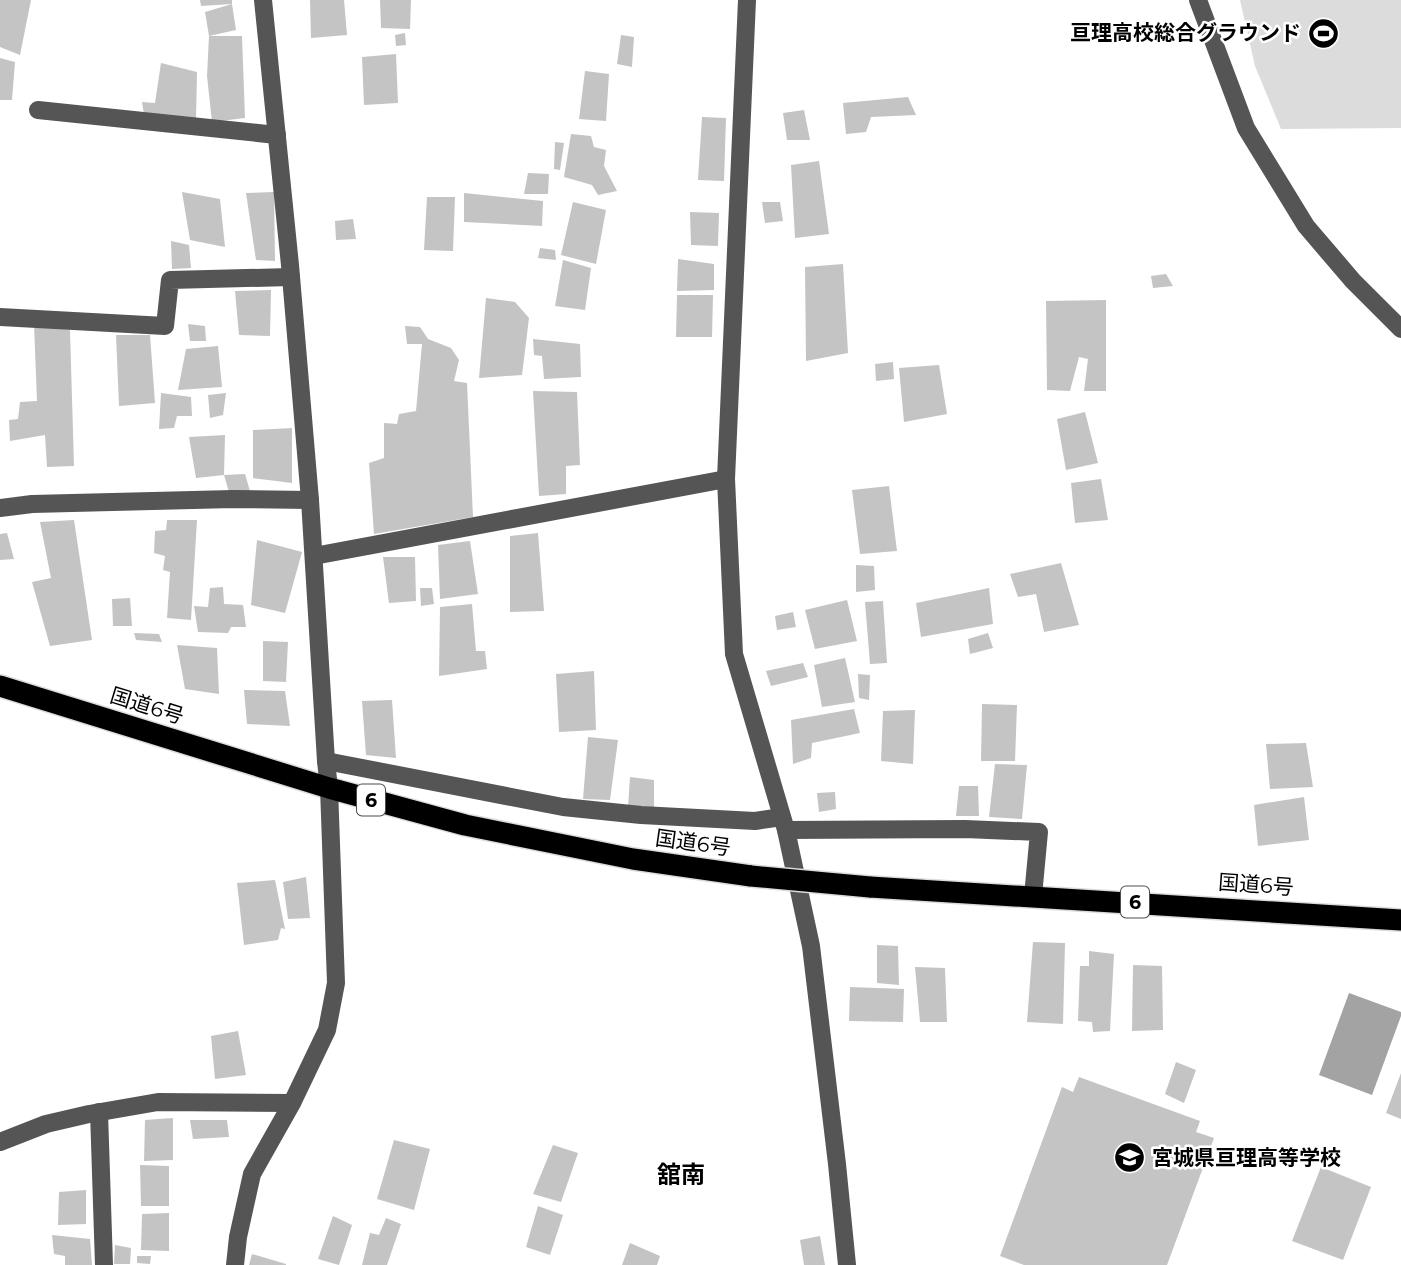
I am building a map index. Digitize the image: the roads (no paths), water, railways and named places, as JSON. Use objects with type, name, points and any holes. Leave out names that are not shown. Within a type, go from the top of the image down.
[{"type":"highway","name":"国道6号","points":[[0,686],[329,788],[465,825],[633,859],[751,876],[870,887],[1401,920]]},
{"type":"street","points":[[235,1265],[238,1237],[252,1174],[292,1103],[327,1030],[336,984],[329,788],[310,500],[263,0]]},
{"type":"street","points":[[747,0],[726,479],[734,654],[784,823],[811,946],[847,1265]]},
{"type":"street","points":[[1198,0],[1246,128],[1306,226],[1353,281],[1401,329]]},
{"type":"street","points":[[38,110],[277,135]]},
{"type":"street","points":[[0,317],[165,326],[170,280],[291,277]]},
{"type":"street","points":[[314,556],[726,479]]},
{"type":"street","points":[[0,508],[58,503],[310,500]]},
{"type":"street","points":[[326,761],[563,807],[641,815],[1039,832],[1033,896]]},
{"type":"street","points":[[0,1142],[46,1124],[158,1102],[292,1103]]},
{"type":"street","points":[[99,1112],[104,1265]]},
{"type":"place","name":"亘理高校総合グラウンド","points":[[1324,33]]},
{"type":"place","name":"宮城県亘理高等学校","points":[[1129,1158]]},
{"type":"district","name":"舘南","points":[[681,1175]]}]
